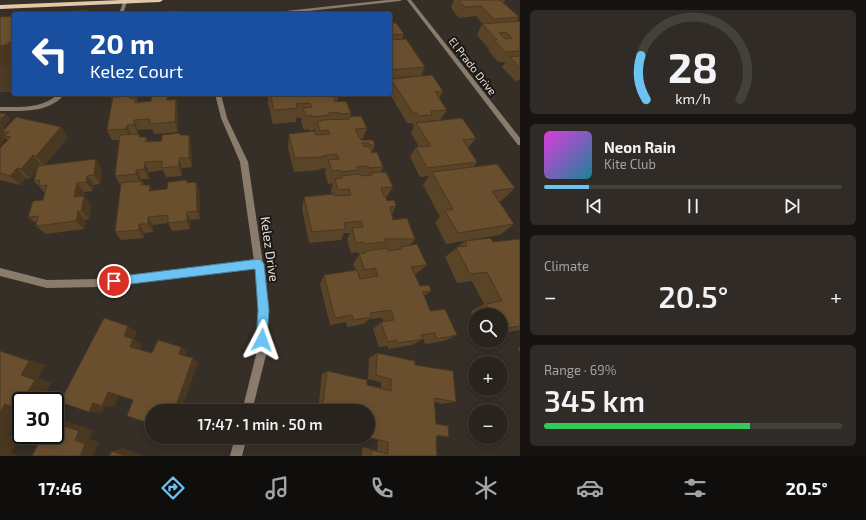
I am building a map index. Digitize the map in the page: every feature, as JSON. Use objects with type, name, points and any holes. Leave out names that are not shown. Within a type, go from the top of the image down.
[{"type":"main road","points":[[0,7],[160,0]]},
{"type":"main road","points":[[94,9],[125,2]]},
{"type":"street","points":[[286,12],[400,0]]},
{"type":"street","name":"El Prado Drive","points":[[409,0],[520,143]]},
{"type":"street","points":[[122,12],[125,2]]},
{"type":"street","points":[[0,109],[30,109],[54,101],[60,96]]},
{"type":"street","name":"Kelez Drive","points":[[218,96],[224,118],[244,162],[259,264],[264,310],[261,355],[249,404]]},
{"type":"street","points":[[0,272],[46,284],[98,283],[259,264]]},
{"type":"street","points":[[236,456],[239,444]]},
{"type":"shaded area","points":[[12,64],[12,92],[0,92],[0,67]]},
{"type":"building","points":[[458,0],[500,0],[519,17],[494,19],[481,6],[465,7]]},
{"type":"building","points":[[88,10],[88,12],[62,12]]},
{"type":"building","points":[[168,11],[181,11],[181,12]]},
{"type":"building","points":[[12,16],[12,42],[8,42],[9,44],[0,46],[0,17]]},
{"type":"building","points":[[520,21],[520,51],[505,52],[494,40],[497,40],[482,24]],"holes":[[[506,32],[512,38],[505,39],[499,33]]]},
{"type":"building","points":[[392,23],[396,23],[404,34],[392,35]]},
{"type":"building","points":[[406,39],[425,67],[392,70],[392,40]]},
{"type":"building","points":[[520,56],[520,68],[510,57]]},
{"type":"building","points":[[432,75],[443,91],[435,92],[447,110],[431,111],[432,115],[419,116],[417,113],[413,113],[392,79]]},
{"type":"building","points":[[395,77],[410,77],[395,79]]},
{"type":"building","points":[[130,96],[130,99],[136,98],[135,103],[151,101],[152,96],[167,96],[167,100],[176,99],[175,122],[150,124],[150,119],[134,120],[134,125],[127,125],[126,129],[107,130],[113,97]]},
{"type":"building","points":[[270,96],[334,96],[335,102],[346,101],[351,113],[339,114],[338,112],[328,113],[329,115],[312,117],[312,115],[306,116],[303,108],[312,107],[310,103],[296,104],[297,108],[274,110]]},
{"type":"building","points":[[0,113],[6,114],[0,120]]},
{"type":"building","points":[[361,116],[367,128],[355,129],[361,140],[373,140],[375,145],[362,143],[364,147],[369,146],[372,153],[377,152],[383,167],[357,167],[358,170],[340,172],[340,170],[332,171],[328,160],[339,159],[337,154],[322,156],[323,157],[295,158],[289,134],[314,131],[316,135],[330,134],[328,130],[320,131],[317,122],[322,120],[349,119],[349,117]]},
{"type":"building","points":[[16,117],[61,127],[36,156],[33,155],[21,169],[17,168],[10,176],[0,173],[0,148],[11,137],[5,136],[9,132],[3,131]]},
{"type":"building","points":[[462,118],[476,138],[463,140],[477,162],[427,168],[416,147],[431,146],[416,123]]},
{"type":"building","points":[[180,133],[180,135],[189,135],[189,158],[179,158],[179,166],[162,168],[162,161],[145,162],[144,169],[136,170],[136,174],[115,176],[120,135],[139,134],[139,137],[146,137],[145,142],[162,141],[162,135]]},
{"type":"building","points":[[96,159],[94,175],[87,176],[86,182],[77,183],[74,197],[84,196],[81,211],[78,211],[76,221],[36,226],[38,216],[28,217],[33,201],[43,200],[47,185],[39,186],[40,180],[34,181],[38,166]]},
{"type":"building","points":[[497,164],[515,188],[492,191],[514,224],[458,233],[445,211],[453,209],[432,172]]},
{"type":"building","points":[[386,172],[393,187],[381,188],[387,201],[394,200],[396,206],[390,207],[393,220],[407,218],[415,239],[385,239],[386,242],[365,244],[364,242],[356,243],[352,228],[363,227],[361,221],[344,223],[345,229],[312,232],[304,197],[334,194],[335,196],[351,195],[349,189],[338,190],[335,179],[342,178],[341,176],[360,174],[361,176],[372,175],[371,173]]},
{"type":"building","points":[[187,180],[187,183],[196,182],[197,211],[187,212],[187,221],[168,223],[168,215],[148,217],[148,224],[139,224],[139,230],[115,232],[121,183],[142,181],[141,185],[150,185],[149,191],[167,189],[168,182]]},
{"type":"building","points":[[490,238],[493,242],[520,239],[520,326],[508,328],[508,308],[488,308],[486,304],[502,301],[487,272],[470,274],[456,247],[467,246],[465,241]]},
{"type":"building","points":[[417,244],[427,265],[411,267],[420,286],[429,285],[431,291],[423,292],[430,311],[445,309],[457,335],[437,339],[435,333],[421,335],[423,339],[398,343],[397,340],[388,342],[381,322],[394,320],[391,310],[370,313],[372,317],[354,320],[352,315],[335,318],[324,275],[357,270],[360,279],[378,276],[375,268],[365,270],[359,254],[366,253],[366,251],[388,248],[388,251],[402,249],[401,247]]},
{"type":"building","points":[[104,318],[128,326],[124,336],[133,339],[130,347],[152,353],[158,340],[181,347],[179,354],[193,358],[177,404],[145,404],[145,422],[127,416],[133,400],[108,392],[102,406],[93,403],[89,412],[64,403],[64,394]]},
{"type":"building","points":[[0,351],[29,361],[21,375],[35,380],[28,392],[12,392],[12,407],[5,404],[0,412]]},
{"type":"building","points":[[377,353],[415,361],[415,365],[453,371],[456,402],[434,398],[436,424],[448,426],[449,437],[437,435],[437,456],[371,456],[371,450],[388,454],[388,442],[375,439],[375,404],[323,404],[327,371],[367,380],[367,385],[391,391],[391,379],[376,375]]},
{"type":"building","points":[[64,426],[79,431],[75,440],[85,444],[80,456],[32,456],[38,444],[64,444]]},
{"type":"building","points":[[112,451],[126,456],[109,456]]},
{"type":"route","points":[[114,281],[259,264],[264,310],[262,340]]}]
